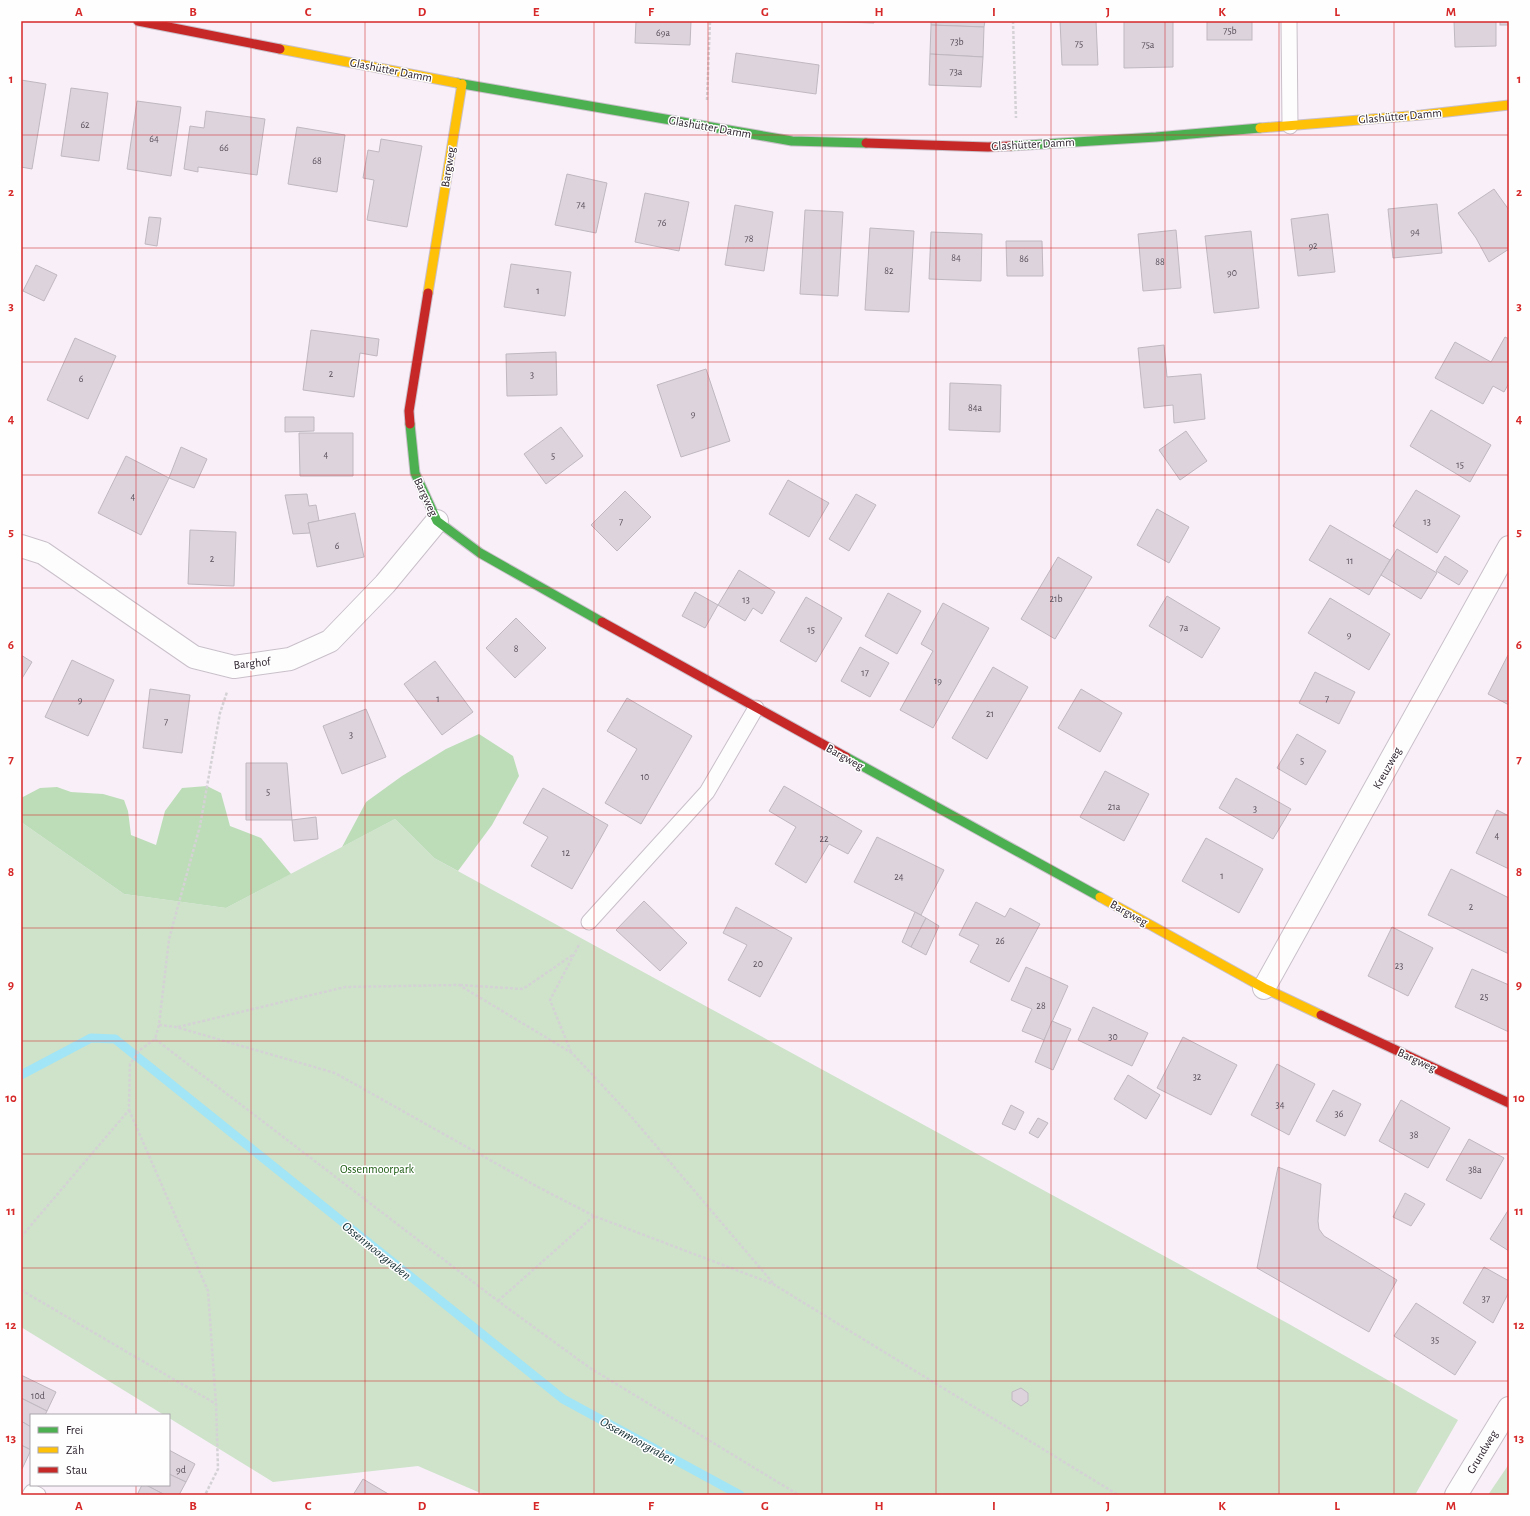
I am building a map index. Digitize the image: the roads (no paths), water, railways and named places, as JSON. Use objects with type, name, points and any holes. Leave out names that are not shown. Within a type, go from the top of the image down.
[{"type":"street","name":"Glashütter Damm","points":[[138,21],[462,84],[792,141],[988,147],[1017,146],[1290,126],[1421,115],[1509,105]]},
{"type":"street","name":"Bargweg","points":[[462,84],[409,410],[415,473],[437,521],[480,553],[756,708],[1264,988],[1509,1103]]},
{"type":"street","name":"Barghof","points":[[21,546],[43,553],[194,657],[234,667],[290,659],[330,640],[385,584],[437,521]]},
{"type":"street","name":"Kreuzweg","points":[[1264,988],[1509,547]]},
{"type":"street","name":"Grundweg","points":[[1456,1495],[1509,1408]]},
{"type":"lane","points":[[1289,21],[1290,126]]},
{"type":"lane","points":[[589,922],[707,792],[756,708]]},
{"type":"lane","points":[[30,1495],[32,1492],[38,1495]]},
{"type":"waterway","name":"Ossenmoorgraben","points":[[21,1075],[91,1038],[115,1039],[563,1399],[740,1495]]},
{"type":"park label","name":"Ossenmoorpark","points":[[377,1169]]}]
